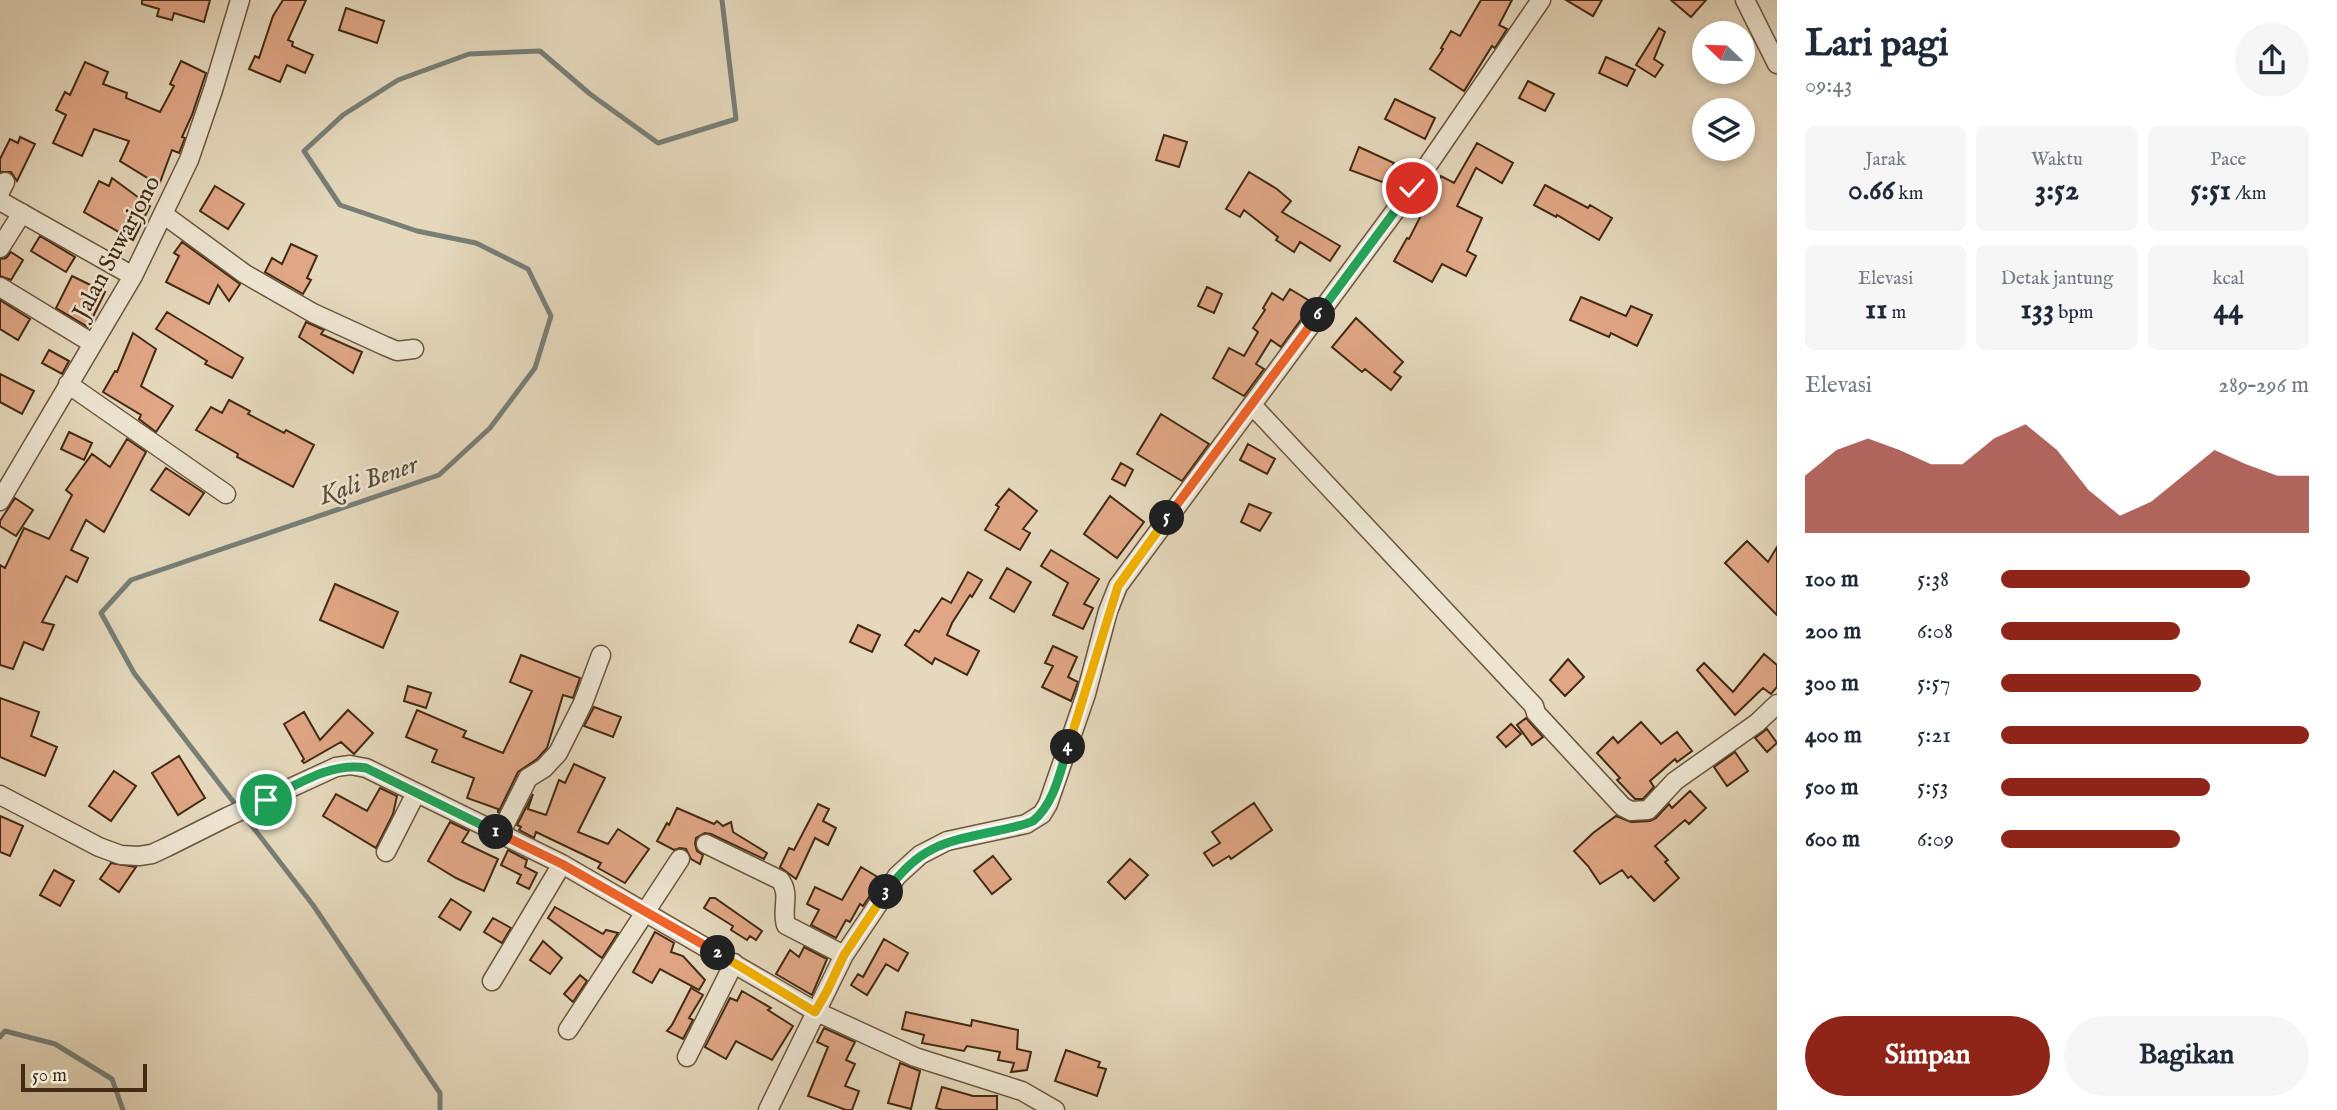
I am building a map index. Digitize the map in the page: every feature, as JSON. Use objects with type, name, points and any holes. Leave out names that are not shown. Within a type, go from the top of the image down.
[{"type":"street","name":"Jalan Suwarjono","points":[[0,501],[132,276],[189,160],[240,0]]},
{"type":"street","points":[[768,1110],[844,955],[897,876],[920,855],[947,841],[1026,824],[1042,814],[1048,804],[1086,694],[1108,611],[1118,586],[1412,188],[1541,0]]},
{"type":"street","points":[[1745,0],[1777,64]]},
{"type":"street","points":[[0,201],[132,276]]},
{"type":"street","points":[[0,248],[22,212]]},
{"type":"street","points":[[163,214],[245,274],[313,313],[397,351],[414,349]]},
{"type":"street","points":[[0,287],[92,343]]},
{"type":"street","points":[[68,384],[226,494]]},
{"type":"street","points":[[1252,405],[1534,706],[1536,713],[1622,807],[1631,811],[1648,810],[1675,781],[1758,723],[1777,704]]},
{"type":"street","points":[[500,834],[528,778],[544,768],[558,753],[583,703],[601,655]]},
{"type":"street","points":[[0,795],[99,848],[121,855],[139,856],[159,851],[336,767],[350,765],[366,768],[562,864],[815,1012],[915,1057],[1022,1091],[1055,1110]]},
{"type":"street","points":[[386,852],[416,793]]},
{"type":"street","points":[[706,844],[780,880],[786,890],[786,925],[844,955]]},
{"type":"street","points":[[568,1030],[680,859]]},
{"type":"street","points":[[492,981],[562,864]]},
{"type":"street","points":[[687,1057],[734,963]]},
{"type":"building","points":[[142,0],[210,0],[204,22],[174,13],[172,20],[157,16],[159,9],[142,4]]},
{"type":"building","points":[[283,0],[306,0],[288,40],[293,42],[292,46],[313,55],[305,73],[287,65],[280,82],[249,69],[255,56],[259,58],[273,16]]},
{"type":"building","points":[[1481,0],[1512,0],[1499,25],[1507,29],[1495,48],[1492,46],[1464,91],[1430,69],[1451,31],[1460,36]]},
{"type":"building","points":[[1566,0],[1602,0],[1593,16]]},
{"type":"building","points":[[1671,0],[1706,0],[1691,17]]},
{"type":"building","points":[[346,8],[384,21],[377,43],[339,30]]},
{"type":"building","points":[[1659,28],[1665,32],[1654,59],[1663,65],[1655,77],[1636,65]]},
{"type":"building","points":[[1606,57],[1635,70],[1627,86],[1599,73]]},
{"type":"building","points":[[181,61],[206,73],[182,137],[185,138],[179,153],[172,150],[159,185],[120,161],[129,141],[94,129],[82,156],[53,143],[66,115],[56,110],[65,92],[70,95],[85,62],[108,72],[103,84],[127,93],[126,98],[160,112],[174,86],[170,84]]},
{"type":"building","points":[[1528,81],[1554,94],[1545,111],[1519,98]]},
{"type":"building","points":[[1395,99],[1435,118],[1425,139],[1385,119]]},
{"type":"building","points":[[1164,135],[1187,142],[1179,167],[1156,160]]},
{"type":"building","points":[[20,137],[35,144],[17,181],[11,172],[0,172],[0,159],[10,139],[18,143]]},
{"type":"building","points":[[1477,143],[1513,163],[1502,183],[1476,168],[1457,206],[1482,218],[1467,251],[1476,256],[1466,276],[1442,264],[1432,282],[1394,261],[1407,238],[1409,239],[1441,176],[1454,183]]},
{"type":"building","points":[[1359,147],[1394,163],[1385,183],[1350,170]]},
{"type":"building","points":[[1249,172],[1291,201],[1282,212],[1340,246],[1330,261],[1300,242],[1294,252],[1276,240],[1278,237],[1244,210],[1240,217],[1226,209]]},
{"type":"building","points":[[112,178],[150,206],[133,240],[84,212],[99,181],[109,186]]},
{"type":"building","points":[[1545,185],[1612,218],[1599,240],[1534,205]]},
{"type":"building","points":[[215,186],[244,204],[228,229],[200,211]]},
{"type":"building","points":[[40,236],[75,257],[66,272],[31,251]]},
{"type":"building","points":[[182,242],[240,284],[229,301],[218,285],[209,304],[166,282],[179,256],[174,253]]},
{"type":"building","points":[[291,244],[317,256],[307,278],[311,280],[303,294],[265,272],[272,258],[282,264]]},
{"type":"building","points":[[11,252],[23,260],[11,280],[0,276],[0,259],[6,258]]},
{"type":"building","points":[[72,276],[105,292],[88,327],[56,308]]},
{"type":"building","points":[[1207,287],[1222,294],[1214,313],[1198,306]]},
{"type":"building","points":[[1290,289],[1313,303],[1281,347],[1271,340],[1256,364],[1264,369],[1244,396],[1213,378],[1229,348],[1244,356],[1258,332],[1253,328],[1272,293],[1283,300]]},
{"type":"building","points":[[1581,297],[1626,316],[1631,306],[1652,315],[1637,346],[1611,333],[1609,337],[1570,320]]},
{"type":"building","points":[[0,300],[30,319],[18,340],[0,329]]},
{"type":"building","points":[[167,312],[243,358],[232,378],[205,364],[207,361],[156,329]]},
{"type":"building","points":[[1356,318],[1403,362],[1394,372],[1401,377],[1391,390],[1365,369],[1362,372],[1332,347]]},
{"type":"building","points":[[306,322],[324,330],[321,334],[362,352],[353,373],[299,337]]},
{"type":"building","points":[[133,333],[156,349],[141,386],[173,406],[156,432],[139,419],[141,415],[103,392],[115,371],[117,372]]},
{"type":"building","points":[[49,350],[69,361],[62,374],[42,363]]},
{"type":"building","points":[[0,374],[34,391],[22,414],[0,402]]},
{"type":"building","points":[[229,400],[250,411],[248,414],[314,445],[293,487],[237,457],[238,454],[196,430],[211,407],[222,413]]},
{"type":"building","points":[[1161,414],[1209,444],[1182,481],[1137,454]]},
{"type":"building","points":[[69,432],[92,443],[84,460],[61,449]]},
{"type":"building","points":[[127,439],[146,452],[104,532],[86,520],[71,550],[88,558],[77,582],[66,576],[42,622],[54,625],[43,650],[24,642],[13,669],[0,665],[0,565],[5,568],[24,528],[49,539],[72,495],[66,490],[92,454],[110,467]]},
{"type":"building","points":[[1248,444],[1275,459],[1267,474],[1240,460]]},
{"type":"building","points":[[1121,463],[1133,470],[1125,486],[1112,479]]},
{"type":"building","points":[[166,468],[204,493],[189,515],[151,490]]},
{"type":"building","points":[[1009,489],[1037,511],[1023,529],[1030,533],[1020,550],[985,530],[999,507],[996,505]]},
{"type":"building","points":[[1110,496],[1144,522],[1117,558],[1084,534]]},
{"type":"building","points":[[15,498],[33,510],[16,536],[0,526],[0,521]]},
{"type":"building","points":[[1249,504],[1271,513],[1260,531],[1241,522]]},
{"type":"building","points":[[1747,541],[1768,562],[1777,547],[1777,615],[1725,563]]},
{"type":"building","points":[[1051,550],[1099,579],[1084,604],[1093,608],[1083,629],[1053,615],[1068,583],[1041,566]]},
{"type":"building","points":[[1007,568],[1031,582],[1014,612],[990,598]]},
{"type":"building","points":[[968,572],[982,580],[952,623],[947,635],[979,651],[967,675],[935,658],[932,664],[905,645],[915,630],[919,632],[942,598],[951,603]]},
{"type":"building","points":[[335,584],[398,612],[383,648],[320,620]]},
{"type":"building","points":[[858,625],[880,635],[872,652],[850,642]]},
{"type":"building","points":[[1053,646],[1077,657],[1068,677],[1078,682],[1071,701],[1042,687],[1053,666],[1045,663]]},
{"type":"building","points":[[1764,654],[1777,665],[1777,687],[1771,694],[1763,688],[1735,715],[1697,670],[1704,663],[1733,692]]},
{"type":"building","points":[[521,655],[580,678],[573,698],[563,695],[547,748],[518,772],[498,813],[498,809],[467,798],[474,778],[432,762],[437,750],[406,737],[417,710],[466,731],[463,737],[503,753],[532,691],[510,682]]},
{"type":"building","points":[[1568,659],[1584,677],[1565,696],[1550,680]]},
{"type":"building","points":[[408,686],[431,693],[426,708],[404,701]]},
{"type":"building","points":[[0,698],[39,712],[31,736],[57,747],[45,776],[0,757]]},
{"type":"building","points":[[594,707],[621,717],[613,737],[584,726]]},
{"type":"building","points":[[348,710],[373,733],[354,754],[341,742],[304,763],[284,724],[304,712],[320,740]]},
{"type":"building","points":[[1526,718],[1543,737],[1532,745],[1517,725]]},
{"type":"building","points":[[1641,722],[1661,744],[1677,732],[1692,751],[1677,762],[1675,759],[1650,781],[1654,787],[1643,799],[1635,799],[1597,753],[1613,737],[1618,743]]},
{"type":"building","points":[[1511,724],[1521,734],[1506,747],[1497,737]]},
{"type":"building","points":[[1767,729],[1777,743],[1767,752],[1755,738]]},
{"type":"building","points":[[1735,752],[1748,771],[1727,786],[1714,767]]},
{"type":"building","points":[[179,756],[205,798],[178,815],[152,773]]},
{"type":"building","points":[[574,764],[605,778],[578,832],[608,844],[618,829],[649,849],[625,883],[598,868],[601,863],[536,832],[534,838],[519,830],[521,827],[517,825],[533,794],[528,809],[546,815],[559,780],[565,783]]},
{"type":"building","points":[[114,771],[136,786],[111,821],[89,806]]},
{"type":"building","points":[[380,788],[397,796],[393,814],[376,848],[323,816],[336,794],[367,811]]},
{"type":"building","points":[[1690,791],[1706,808],[1689,824],[1685,820],[1655,846],[1679,878],[1654,901],[1622,870],[1600,884],[1574,851],[1616,816],[1631,822],[1650,821],[1669,804],[1672,808]]},
{"type":"building","points":[[1254,803],[1272,830],[1231,859],[1229,856],[1213,866],[1204,853],[1220,843],[1212,832]]},
{"type":"building","points":[[818,804],[829,809],[823,821],[836,828],[828,845],[815,838],[796,879],[780,867],[789,848],[794,850]]},
{"type":"building","points":[[677,808],[714,824],[717,821],[723,826],[731,822],[733,832],[767,853],[764,859],[711,834],[705,833],[696,838],[697,851],[703,855],[700,864],[691,859],[686,849],[674,850],[657,841]]},
{"type":"building","points":[[0,816],[23,826],[10,856],[0,852]]},
{"type":"building","points":[[450,822],[469,831],[462,842],[498,859],[484,891],[428,861]]},
{"type":"building","points":[[508,850],[527,860],[525,867],[537,873],[529,889],[517,883],[521,875],[501,865]]},
{"type":"building","points":[[993,856],[1011,879],[992,894],[974,871]]},
{"type":"building","points":[[1130,859],[1148,875],[1125,899],[1108,882]]},
{"type":"building","points":[[111,863],[136,867],[119,892],[100,879]]},
{"type":"building","points":[[861,867],[881,879],[863,906],[860,904],[850,922],[846,920],[836,938],[811,925],[819,910],[807,904],[815,887],[842,900]]},
{"type":"building","points":[[54,870],[74,881],[60,906],[40,895]]},
{"type":"building","points":[[710,898],[715,898],[762,931],[756,940],[750,936],[747,940],[731,930],[733,926],[704,908]]},
{"type":"building","points":[[451,899],[471,912],[460,930],[439,917]]},
{"type":"building","points":[[555,907],[603,934],[606,930],[618,933],[602,958],[548,918]]},
{"type":"building","points":[[493,918],[511,928],[502,943],[484,932]]},
{"type":"building","points":[[655,932],[674,943],[671,952],[683,956],[705,980],[699,990],[660,969],[652,983],[633,972]]},
{"type":"building","points":[[884,939],[908,953],[898,971],[886,964],[867,995],[851,985],[858,974],[863,977]]},
{"type":"building","points":[[543,941],[562,958],[550,974],[530,960]]},
{"type":"building","points":[[804,947],[827,959],[812,995],[776,974],[790,950],[799,957]]},
{"type":"building","points":[[580,975],[587,981],[573,1002],[564,994]]},
{"type":"building","points":[[691,988],[703,995],[689,1018],[693,1020],[683,1039],[667,1031]]},
{"type":"building","points":[[742,991],[771,1008],[768,1010],[793,1026],[772,1060],[736,1041],[726,1059],[705,1047],[730,998],[737,1001]]},
{"type":"building","points":[[906,1012],[971,1026],[972,1020],[1018,1030],[1017,1049],[1031,1052],[1027,1070],[1011,1072],[1014,1063],[998,1060],[1000,1052],[967,1046],[964,1051],[922,1043],[924,1035],[902,1029]]},
{"type":"building","points":[[824,1028],[855,1042],[846,1060],[855,1064],[845,1086],[859,1091],[852,1110],[808,1096],[828,1047],[817,1042]]},
{"type":"building","points":[[1066,1050],[1100,1062],[1098,1067],[1106,1069],[1097,1096],[1055,1081]]},
{"type":"building","points":[[900,1063],[920,1071],[911,1109],[888,1103]]},
{"type":"building","points":[[942,1087],[973,1096],[997,1096],[997,1110],[936,1108]]},
{"type":"waterway","name":"Kali Bener","points":[[440,1110],[440,1093],[313,905],[134,673],[101,613],[131,580],[439,475],[490,428],[535,368],[551,316],[528,269],[476,243],[417,231],[340,205],[304,151],[343,115],[398,80],[469,54],[540,51],[590,94],[658,143],[736,119],[722,0]]},
{"type":"waterway","name":"Kali Bener","points":[[0,1037],[5,1031],[55,1044],[112,1079],[123,1110]]},
{"type":"route","points":[[266,800],[336,767],[350,765],[366,768],[562,864],[815,1012],[844,955],[863,930],[882,897],[897,876],[920,855],[947,841],[1026,824],[1042,814],[1048,804],[1086,694],[1108,611],[1118,586],[1412,188]]}]
